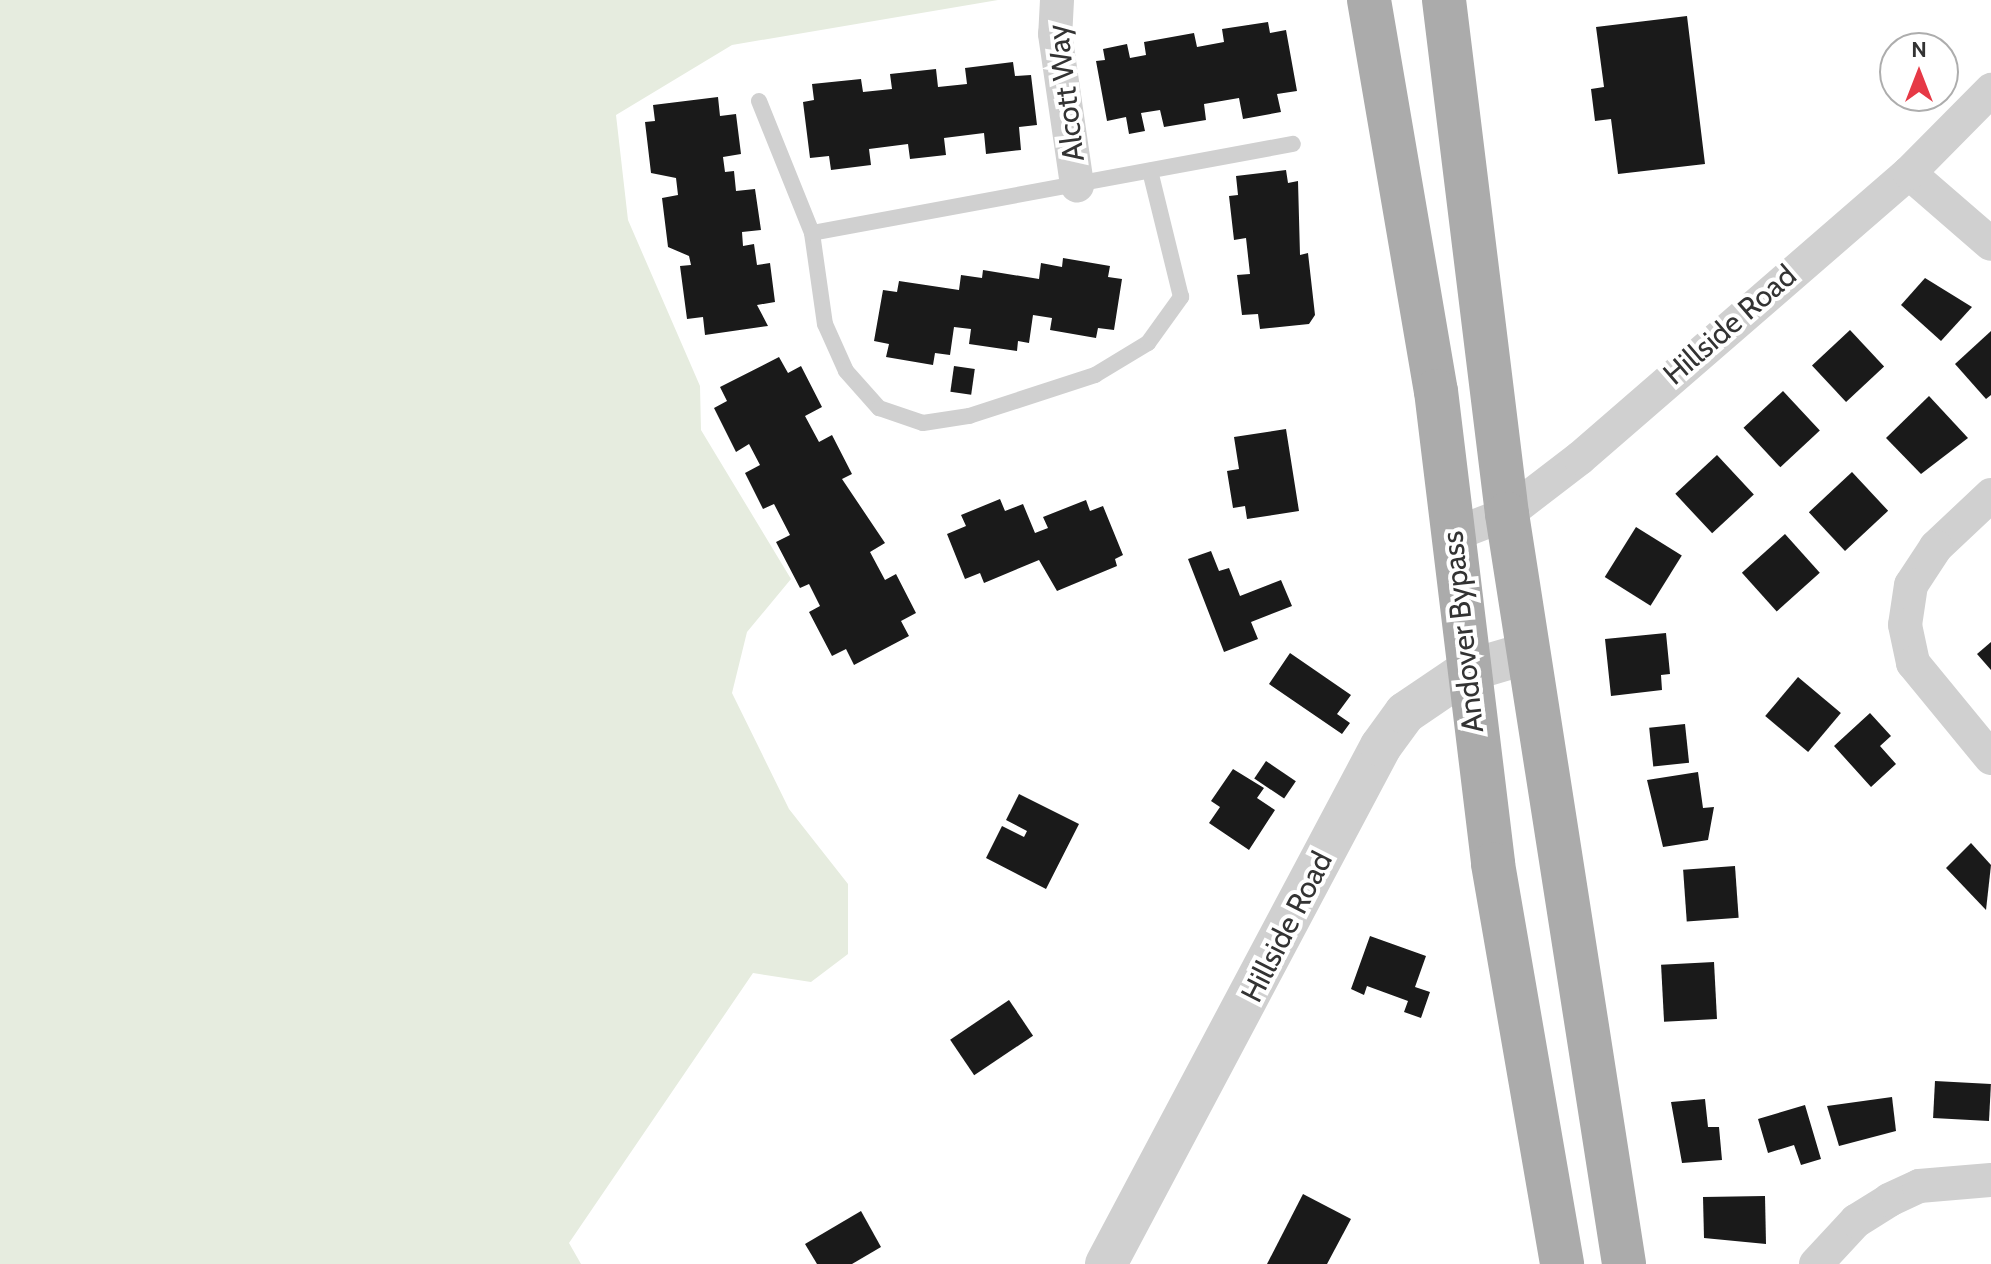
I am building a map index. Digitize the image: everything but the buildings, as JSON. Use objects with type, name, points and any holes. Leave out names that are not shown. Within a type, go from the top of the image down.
[{"type":"main road","name":"Andover Bypass","points":[[1369,0],[1436,391],[1467,671],[1500,915],[1562,1264]]},
{"type":"main road","name":"Andover Bypass","points":[[1444,0],[1507,514],[1624,1264]]},
{"type":"street","name":"Alcott Way","points":[[1057,0],[1055,34],[1077,185]]},
{"type":"street","name":"Hillside Road","points":[[1452,535],[1507,514],[1909,173],[1991,90]]},
{"type":"street","points":[[1909,173],[1991,244]]},
{"type":"street","points":[[1991,495],[1928,560],[1911,585],[1905,625],[1913,663],[1991,758]]},
{"type":"street","name":"Hillside Road","points":[[1106,1264],[1381,746],[1405,713],[1467,671],[1528,653]]},
{"type":"street","points":[[1816,1264],[1856,1221],[1889,1200],[1919,1186],[1991,1180]]},
{"type":"lane","points":[[759,101],[812,233],[825,324],[846,371],[879,408],[923,423],[969,416],[1095,375],[1148,343],[1181,297],[1150,171]]},
{"type":"lane","points":[[812,233],[1293,144]]},
{"type":"shaded area","points":[[0,0],[998,0],[732,45],[616,115],[628,220],[700,386],[701,430],[791,579],[747,632],[732,693],[789,809],[848,884],[848,954],[811,982],[753,973],[569,1243],[581,1264],[0,1264]]}]
